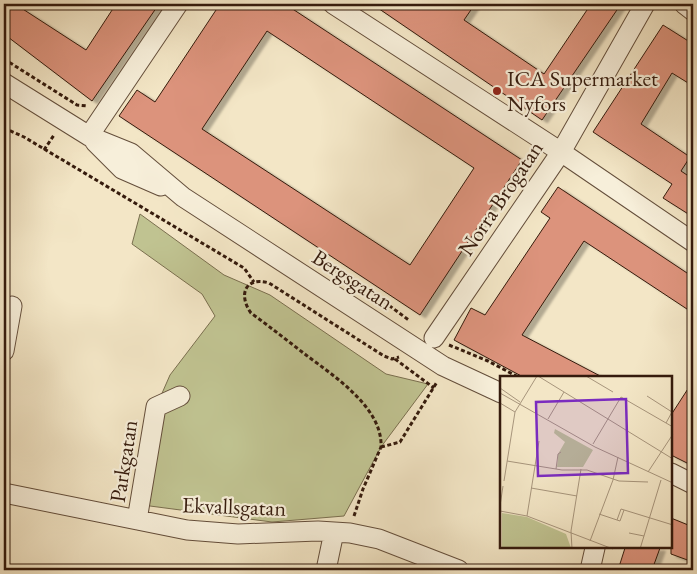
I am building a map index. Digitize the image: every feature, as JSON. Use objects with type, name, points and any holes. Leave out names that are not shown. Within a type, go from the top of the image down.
[{"type":"street","points":[[89,136],[178,4]]},
{"type":"street","points":[[333,4],[560,152],[693,242]]},
{"type":"street","name":"Norra Brogatan","points":[[434,338],[560,152],[645,4]]},
{"type":"street","points":[[684,4],[693,11]]},
{"type":"street","name":"Bergsgatan","points":[[4,83],[89,136],[122,168],[183,197],[443,366],[500,393]]},
{"type":"street","points":[[4,351],[12,306]]},
{"type":"street","name":"Parkgatan","points":[[138,520],[156,407],[180,396]]},
{"type":"street","points":[[672,474],[693,484]]},
{"type":"street","name":"Ekvallsgatan","points":[[4,493],[187,530],[211,533],[342,533],[379,539],[459,570]]},
{"type":"street","points":[[326,570],[342,533]]},
{"type":"street","points":[[590,570],[595,549]]},
{"type":"path","points":[[4,59],[77,105],[96,107],[103,100],[110,104]]},
{"type":"path","points":[[4,128],[244,268],[254,282]]},
{"type":"path","points":[[322,264],[352,278],[434,338],[488,361],[516,376]]},
{"type":"path","points":[[342,533],[357,505],[381,447],[382,441],[375,421],[348,388],[251,313],[244,299],[246,289],[254,282],[269,283],[384,356],[395,359],[434,388],[400,442],[381,447]]},
{"type":"path","points":[[395,359],[406,352]]},
{"type":"green space","points":[[140,214],[224,275],[270,295],[386,374],[428,384],[381,447],[344,516],[272,522],[150,506],[141,501],[156,407],[170,375],[215,316],[202,294],[132,244]]},
{"type":"building","points":[[4,4],[15,4],[86,50],[116,4],[159,4],[92,101],[4,34]]},
{"type":"building","points":[[220,4],[285,4],[522,160],[420,315],[119,116],[137,90],[155,102]],"holes":[[[267,31],[474,168],[410,265],[202,129]]]},
{"type":"building","points":[[372,4],[475,4],[464,20],[544,74],[591,4],[621,4],[542,120]]},
{"type":"building","points":[[663,25],[693,44],[693,86],[672,73],[641,124],[690,157],[681,171],[693,179],[693,217],[663,198],[672,184],[593,132]]},
{"type":"building","points":[[558,187],[693,277],[693,313],[584,241],[522,335],[600,376],[521,376],[454,340],[471,308],[485,315],[550,218],[541,212]]},
{"type":"building","points":[[693,381],[693,466],[672,456],[672,413]]},
{"type":"building","points":[[672,518],[693,527],[693,562],[671,554]]},
{"type":"building","points":[[625,549],[660,549],[652,570],[618,570]]},
{"type":"place","name":"ICA Supermarket Nyfors","points":[[497,91]]}]
